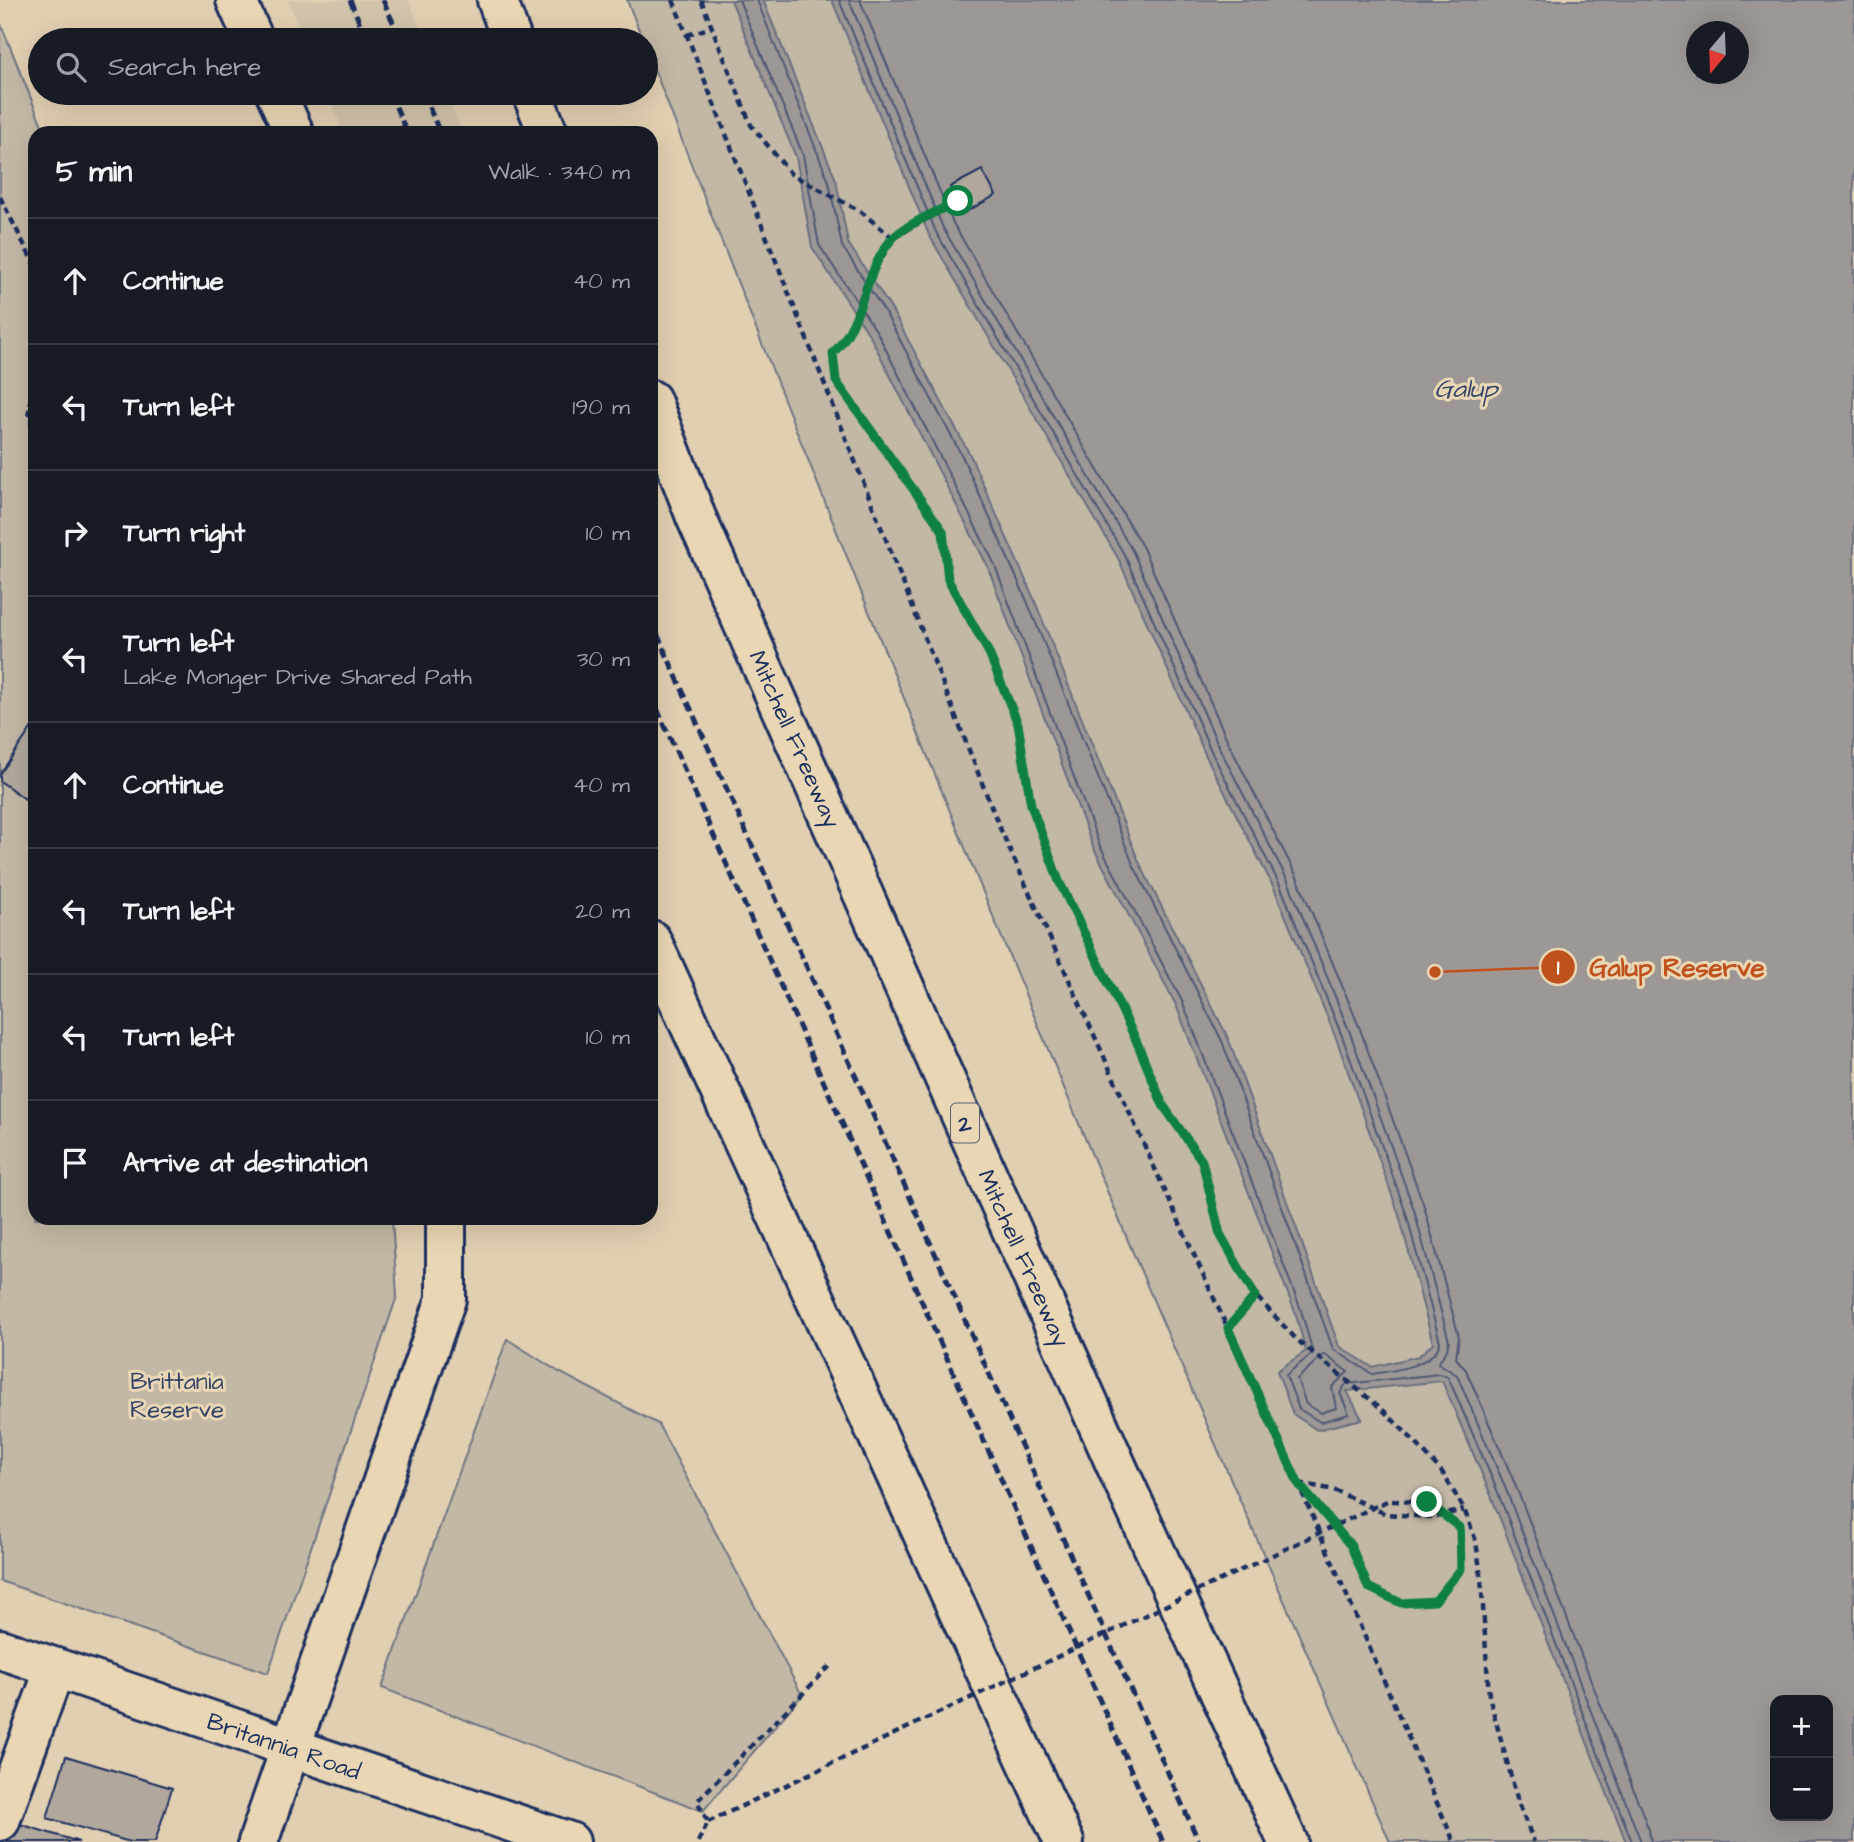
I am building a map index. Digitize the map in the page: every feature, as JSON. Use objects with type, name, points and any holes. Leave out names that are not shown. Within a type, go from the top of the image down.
[{"type":"main road","points":[[236,0],[249,28]]},
{"type":"main road","points":[[497,0],[508,28]]},
{"type":"main road","points":[[281,105],[291,126]]},
{"type":"main road","points":[[537,105],[545,126]]},
{"type":"main road","name":"Mitchell Freeway","points":[[658,418],[696,517],[1116,1465],[1289,1842]]},
{"type":"main road","points":[[658,955],[1064,1842]]},
{"type":"main road","points":[[258,1842],[446,1299],[446,1225]]},
{"type":"main road","name":"Britannia Road","points":[[0,1649],[550,1839]]},
{"type":"main road","points":[[0,1821],[55,1668]]},
{"type":"path","points":[[673,0],[999,826],[1298,1483],[1454,1842]]},
{"type":"path","points":[[701,0],[751,125],[791,174],[860,211],[893,238]]},
{"type":"path","points":[[687,35],[712,27]]},
{"type":"path","points":[[0,197],[28,252]]},
{"type":"path","points":[[958,201],[893,238],[866,284],[847,339],[833,353],[836,381],[943,531],[948,580],[988,651],[1018,724],[1031,805],[1059,881],[1136,1040],[1163,1105],[1202,1161],[1220,1234],[1255,1296],[1296,1339],[1382,1409],[1442,1472],[1464,1510],[1476,1541],[1481,1577],[1489,1696],[1518,1802],[1534,1842]]},
{"type":"path","points":[[1228,1328],[1255,1296]]},
{"type":"path","points":[[1298,1483],[1334,1490],[1386,1514],[1433,1517],[1464,1510]]},
{"type":"path","points":[[698,1842],[708,1822],[1387,1501],[1427,1502],[1460,1528],[1461,1569],[1435,1601],[1401,1603],[1368,1587],[1351,1546],[1298,1483]]},
{"type":"path","points":[[708,1822],[697,1801],[831,1665]]},
{"type":"shaded area","points":[[288,0],[409,0],[420,28],[299,28]]},
{"type":"shaded area","points":[[332,105],[451,105],[459,126],[341,126]]},
{"type":"green space","name":"Galup","points":[[627,0],[1854,0],[1854,1842],[1390,1842],[1187,1379],[939,784],[658,78],[658,28],[638,28]]},
{"type":"green space","name":"Brittania Reserve","points":[[0,22],[28,91],[28,105],[34,105],[42,126],[28,126],[28,1225],[392,1225],[397,1296],[268,1673],[0,1581]]},
{"type":"green space","points":[[507,1339],[559,1372],[658,1424],[802,1695],[703,1811],[382,1688]]},
{"type":"water","name":"Galup","points":[[731,0],[763,0],[836,180],[848,243],[892,310],[970,455],[1034,599],[1139,862],[1228,1038],[1339,1346],[1372,1367],[1419,1356],[1433,1343],[1399,1215],[1336,1038],[1274,888],[1206,756],[1119,560],[929,235],[832,0],[1854,0],[1854,1842],[1626,1842],[1490,1493],[1442,1381],[1347,1391],[1362,1419],[1317,1430],[1293,1414],[1277,1371],[1306,1351],[1295,1312],[1176,1005],[1093,847],[987,565],[870,336],[812,247],[796,157]]},
{"type":"building","points":[[982,170],[996,195],[964,213],[950,187]]},
{"type":"building","points":[[28,733],[28,801],[0,781],[0,774]]},
{"type":"building","points":[[66,1756],[172,1788],[155,1842],[130,1842],[47,1818]]},
{"type":"building","points":[[13,1822],[79,1842],[7,1842]]},
{"type":"railway","points":[[350,0],[362,28]]},
{"type":"railway","points":[[383,0],[396,28]]},
{"type":"railway","points":[[395,105],[404,126]]},
{"type":"railway","points":[[428,105],[437,126]]},
{"type":"railway","points":[[658,636],[1199,1842]]},
{"type":"railway","points":[[658,711],[1163,1842]]},
{"type":"place","name":"Galup Reserve","points":[[1435,972]]},
{"type":"route","points":[[958,201],[893,238],[866,284],[847,339],[833,353],[836,381],[943,531],[948,580],[988,651],[1018,724],[1031,805],[1059,881],[1136,1040],[1163,1105],[1202,1161],[1220,1234],[1255,1296],[1228,1328],[1298,1483],[1351,1546],[1368,1587],[1401,1603],[1435,1601],[1461,1569],[1460,1528],[1427,1502]]}]
